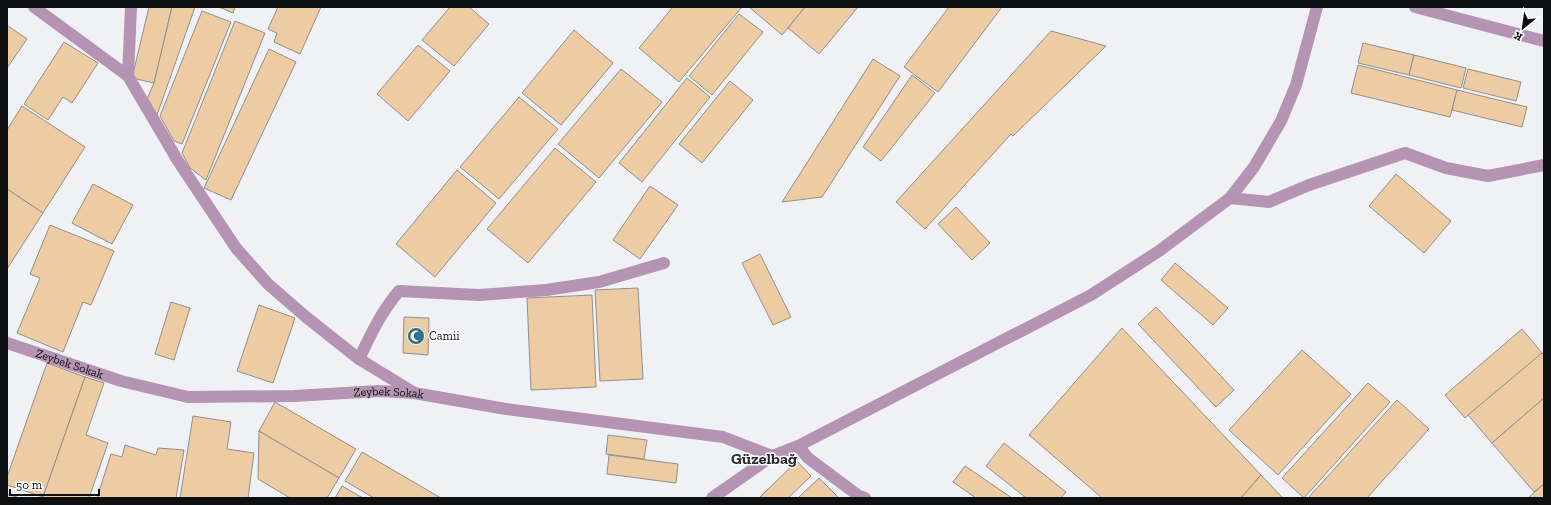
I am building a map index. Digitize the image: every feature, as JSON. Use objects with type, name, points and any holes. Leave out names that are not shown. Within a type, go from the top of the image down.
[{"type":"street","points":[[34,7],[128,76],[178,161],[236,248],[268,284],[359,359],[414,393]]},
{"type":"street","points":[[128,76],[131,7]]},
{"type":"street","points":[[712,498],[772,456],[798,446],[1091,295],[1159,251],[1230,198],[1254,167],[1281,121],[1296,85],[1318,7]]},
{"type":"street","points":[[1415,7],[1544,41]]},
{"type":"street","points":[[1230,198],[1269,202],[1309,185],[1405,153],[1446,168],[1488,176],[1544,165]]},
{"type":"street","points":[[359,359],[376,322],[386,305],[399,291],[479,296],[546,290],[599,282],[664,263]]},
{"type":"street","name":"Zeybek Sokak","points":[[7,343],[121,381],[188,397],[294,396],[379,391],[414,393],[506,409],[723,438],[772,456]]},
{"type":"street","points":[[798,446],[808,458],[859,496],[865,498]]},
{"type":"building","points":[[149,7],[172,7],[154,83],[132,78]]},
{"type":"building","points":[[172,7],[195,7],[157,115],[147,99],[154,83]]},
{"type":"building","points":[[219,7],[235,7],[233,13]]},
{"type":"building","points":[[278,7],[321,7],[300,54],[274,42],[277,33],[268,29]]},
{"type":"building","points":[[450,7],[469,7],[489,24],[454,66],[422,40]]},
{"type":"building","points":[[673,7],[742,7],[679,82],[639,48]]},
{"type":"building","points":[[749,7],[805,7],[782,35]]},
{"type":"building","points":[[805,7],[858,7],[819,54],[788,28]]},
{"type":"building","points":[[949,7],[1002,7],[938,92],[904,67]]},
{"type":"building","points":[[202,11],[231,22],[182,144],[174,141],[160,116]]},
{"type":"building","points":[[739,14],[763,32],[712,95],[689,76]]},
{"type":"building","points":[[235,21],[265,33],[206,180],[190,168],[182,153]]},
{"type":"building","points":[[8,26],[27,39],[7,68],[7,27]]},
{"type":"building","points":[[574,30],[613,63],[561,125],[522,93]]},
{"type":"building","points":[[1051,31],[1106,46],[1013,136],[1011,134],[925,229],[896,202]]},
{"type":"building","points":[[64,42],[98,63],[72,103],[63,97],[48,120],[24,104]]},
{"type":"building","points":[[1363,43],[1414,55],[1409,75],[1358,63]]},
{"type":"building","points":[[418,45],[450,71],[408,121],[377,94]]},
{"type":"building","points":[[269,49],[296,62],[231,200],[204,188]]},
{"type":"building","points":[[1414,55],[1466,68],[1461,88],[1409,75]]},
{"type":"building","points":[[873,59],[900,76],[822,197],[782,202]]},
{"type":"building","points":[[1358,65],[1457,90],[1450,117],[1351,93]]},
{"type":"building","points":[[621,69],[662,102],[599,178],[558,144]]},
{"type":"building","points":[[1468,69],[1521,82],[1516,101],[1463,88]]},
{"type":"building","points":[[912,75],[935,93],[881,161],[863,147]]},
{"type":"building","points":[[687,78],[710,97],[642,182],[619,163]]},
{"type":"building","points":[[730,81],[753,100],[702,163],[679,144]]},
{"type":"building","points":[[1457,90],[1527,107],[1522,127],[1452,110]]},
{"type":"building","points":[[519,97],[558,129],[499,199],[460,167]]},
{"type":"building","points":[[22,106],[85,147],[43,213],[7,189],[7,130]]},
{"type":"building","points":[[555,148],[596,182],[528,263],[487,229]]},
{"type":"building","points":[[457,170],[496,203],[435,277],[396,244]]},
{"type":"building","points":[[1396,174],[1451,221],[1424,253],[1369,206]]},
{"type":"building","points":[[93,184],[133,205],[112,244],[72,223]]},
{"type":"building","points":[[650,186],[678,205],[640,259],[613,240]]},
{"type":"building","points":[[7,189],[43,213],[7,269]]},
{"type":"building","points":[[956,207],[990,243],[972,260],[938,224]]},
{"type":"building","points":[[50,225],[114,251],[91,305],[83,302],[63,352],[17,333],[40,278],[30,274]]},
{"type":"building","points":[[760,254],[791,317],[773,325],[742,263]]},
{"type":"building","points":[[1175,263],[1228,308],[1213,325],[1161,280]]},
{"type":"building","points":[[638,288],[643,379],[600,381],[595,290]]},
{"type":"building","points":[[592,295],[596,387],[531,390],[527,298]]},
{"type":"building","points":[[171,302],[190,308],[174,360],[155,354]]},
{"type":"building","points":[[259,305],[295,318],[273,383],[237,371]]},
{"type":"building","points":[[1156,307],[1234,390],[1216,407],[1138,324]]},
{"type":"building","name":"Camii","points":[[404,317],[429,318],[428,355],[403,353]]},
{"type":"building","points":[[1122,328],[1261,475],[1241,498],[1102,498],[1029,435]]},
{"type":"building","points":[[1522,329],[1542,353],[1465,418],[1445,395]]},
{"type":"building","points":[[1302,350],[1351,394],[1278,475],[1229,430]]},
{"type":"building","points":[[1542,353],[1544,355],[1544,398],[1492,443],[1468,415]]},
{"type":"building","points":[[47,363],[85,377],[43,497],[7,485],[7,477]]},
{"type":"building","points":[[85,377],[104,383],[86,435],[108,443],[89,498],[45,498],[43,497]]},
{"type":"building","points":[[1368,383],[1390,402],[1304,498],[1282,478]]},
{"type":"building","points":[[1544,398],[1544,484],[1534,492],[1492,443]]},
{"type":"building","points":[[1397,400],[1429,429],[1367,498],[1308,498]]},
{"type":"building","points":[[275,402],[356,449],[339,478],[259,431]]},
{"type":"building","points":[[193,416],[231,422],[227,449],[254,453],[248,498],[180,498]]},
{"type":"building","points":[[259,431],[339,478],[327,498],[290,498],[258,479]]},
{"type":"building","points":[[608,435],[647,440],[644,459],[606,454]]},
{"type":"building","points":[[1004,443],[1066,492],[1061,498],[1026,498],[986,466]]},
{"type":"building","points":[[125,445],[156,455],[158,448],[184,450],[176,498],[97,498],[111,454],[122,457]]},
{"type":"building","points":[[362,452],[441,498],[374,498],[345,481]]},
{"type":"building","points":[[609,455],[678,464],[676,483],[607,474]]},
{"type":"building","points":[[797,461],[811,476],[788,498],[759,498]]},
{"type":"building","points":[[965,466],[1012,498],[976,498],[953,482]]},
{"type":"building","points":[[1261,475],[1283,498],[1241,498]]},
{"type":"building","points":[[819,478],[839,498],[798,498]]},
{"type":"building","points":[[1544,484],[1544,498],[1528,498]]},
{"type":"building","points":[[342,486],[363,498],[335,498]]},
{"type":"building","points":[[7,494],[20,498],[7,498]]},
{"type":"place","name":"Camii","points":[[416,336]]},
{"type":"district","name":"Güzelbağ","points":[[764,458]]}]
